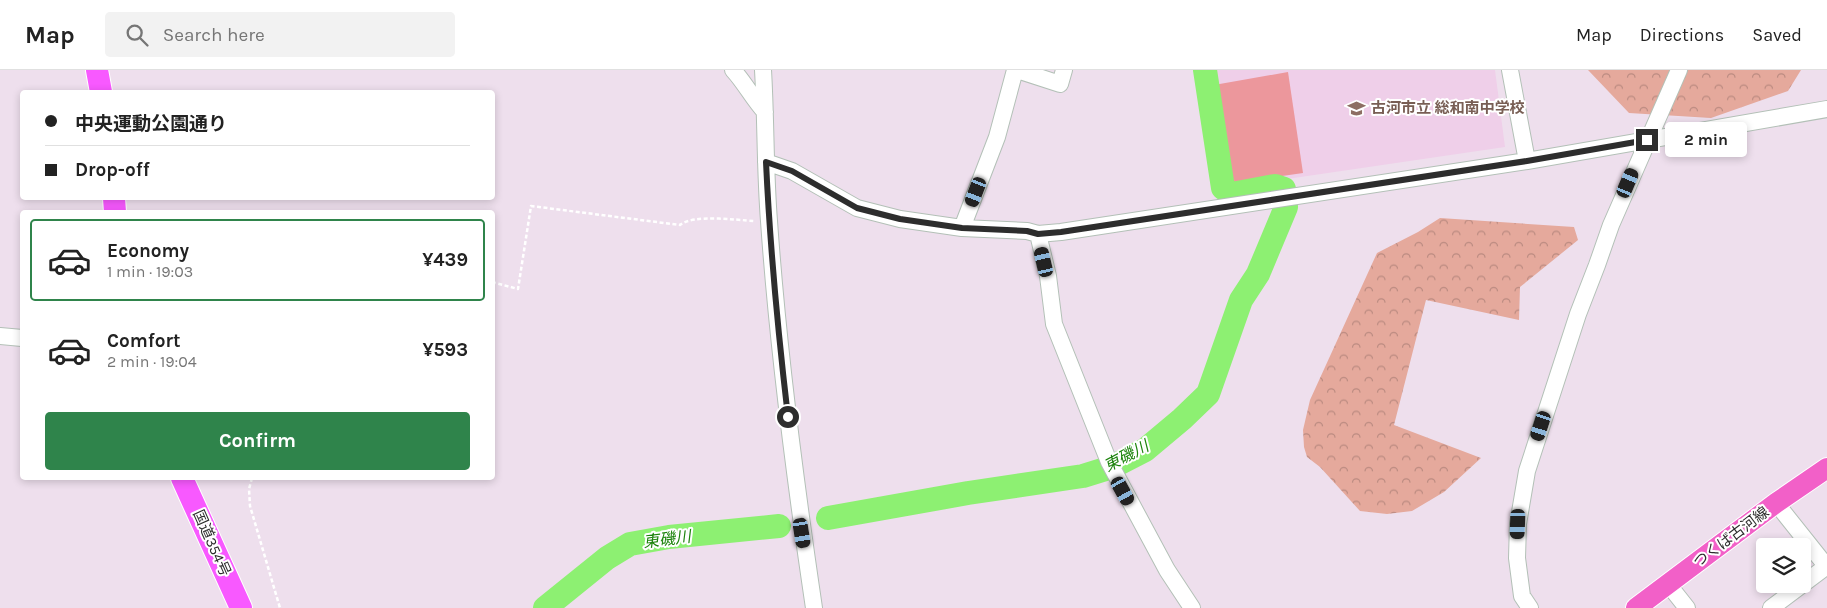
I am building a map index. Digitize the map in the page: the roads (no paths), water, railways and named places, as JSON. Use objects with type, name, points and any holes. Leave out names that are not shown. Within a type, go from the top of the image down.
[{"type":"highway","points":[[98,70],[101,90]]},
{"type":"highway","name":"国道354号","points":[[183,480],[241,608]]},
{"type":"main road","name":"つくば古河線","points":[[1636,608],[1776,503],[1827,468]]},
{"type":"street","points":[[733,70],[742,79],[756,103],[765,112]]},
{"type":"street","points":[[763,70],[769,221],[782,365],[802,533],[814,608]]},
{"type":"street","points":[[962,228],[997,137],[1016,70],[1060,84],[1064,70]]},
{"type":"street","points":[[1510,70],[1527,161]]},
{"type":"street","points":[[1530,608],[1522,596],[1517,558],[1518,524],[1527,472],[1578,314],[1611,225],[1679,70]]},
{"type":"street","points":[[766,162],[792,171],[857,208],[900,219],[962,228],[1027,231],[1038,234],[1527,161],[1827,109]]},
{"type":"street","points":[[1038,234],[1048,276],[1054,324],[1111,468],[1167,570],[1192,608]]},
{"type":"street","points":[[0,336],[20,338]]},
{"type":"street","points":[[1771,608],[1827,567],[1776,503]]},
{"type":"street","points":[[1668,584],[1687,608]]},
{"type":"waterway","name":"東磯川","points":[[1205,70],[1223,188],[1232,194],[1275,186],[1284,189]]},
{"type":"waterway","name":"東磯川","points":[[828,518],[968,493],[1083,476],[1112,467],[1145,450],[1208,394],[1241,300],[1258,274],[1286,207]]},
{"type":"waterway","name":"東磯川","points":[[545,608],[607,558],[630,544],[669,537],[779,526]]},
{"type":"place","name":"古河市立 総和南中学校","points":[[1357,108]]}]
